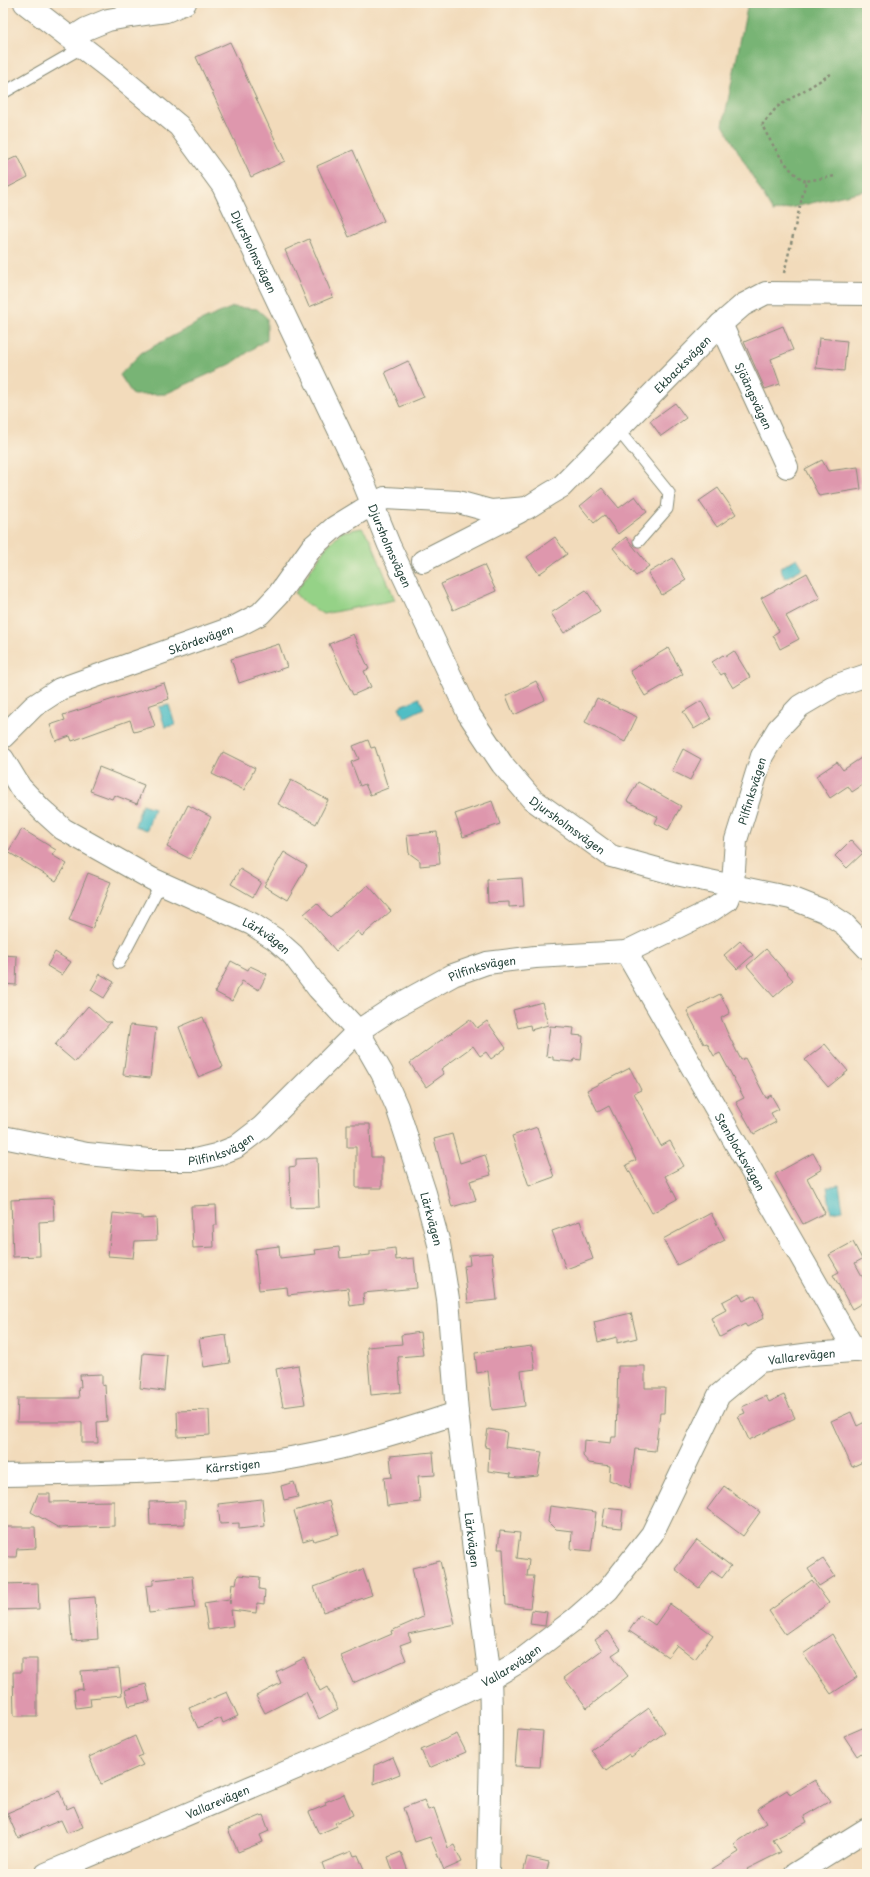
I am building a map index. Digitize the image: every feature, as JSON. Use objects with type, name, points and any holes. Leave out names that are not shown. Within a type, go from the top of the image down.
[{"type":"street","name":"Djursholmsvägen","points":[[25,3],[77,42],[179,126],[223,186],[361,476],[389,545],[468,713],[502,764],[532,799],[611,856],[676,874],[733,884],[791,898],[824,911],[844,924],[862,955]]},
{"type":"street","points":[[77,42],[86,29],[108,20],[166,11],[185,3]]},
{"type":"street","name":"Ekbacksvägen","points":[[423,561],[527,508],[561,487],[721,324],[743,305],[766,293],[867,294]]},
{"type":"street","name":"Sjöängsvägen","points":[[721,324],[787,467]]},
{"type":"street","name":"Ekbacksvägen","points":[[373,504],[385,498],[458,502],[491,511],[527,508]]},
{"type":"street","name":"Skördevägen","points":[[3,737],[34,706],[60,689],[237,626],[260,614],[278,596],[312,547],[335,527],[373,504]]},
{"type":"street","name":"Pilfinksvägen","points":[[3,1137],[88,1154],[149,1160],[195,1160],[216,1156],[236,1147],[262,1127],[358,1031],[425,989],[453,975],[487,963],[534,957],[626,952],[712,910],[727,900],[733,884],[736,840],[762,756],[778,729],[800,706],[832,687],[867,675]]},
{"type":"street","name":"Lärkvägen","points":[[3,759],[20,788],[63,829],[161,883],[252,924],[275,939],[293,955],[318,988],[358,1031],[382,1072],[397,1107],[426,1193],[439,1244],[448,1299],[457,1414],[482,1604],[490,1678],[492,1721],[488,1874]]},
{"type":"street","name":"Stenblocksvägen","points":[[626,952],[861,1351]]},
{"type":"street","name":"Vallarevägen","points":[[46,1874],[355,1743],[490,1678],[520,1661],[575,1619],[608,1590],[652,1534],[719,1395],[760,1360],[811,1354],[861,1351]]},
{"type":"street","name":"Kärrstigen","points":[[3,1475],[193,1469],[274,1461],[351,1444],[457,1414]]},
{"type":"street","points":[[795,1874],[867,1829]]},
{"type":"lane","points":[[3,93],[77,42]]},
{"type":"lane","points":[[618,430],[669,493],[667,509],[639,541]]},
{"type":"lane","points":[[119,963],[161,883]]},
{"type":"path","points":[[831,74],[777,107],[762,125],[773,145],[798,178],[806,181],[836,176]]},
{"type":"path","points":[[779,293],[806,181]]},
{"type":"path","points":[[862,955],[867,973]]},
{"type":"green space","points":[[748,3],[867,3],[867,190],[773,212],[723,125]]},
{"type":"green space","points":[[233,307],[257,309],[267,318],[267,339],[231,364],[165,394],[133,395],[120,375],[141,353],[203,320]]},
{"type":"green space","points":[[362,528],[370,539],[395,600],[323,614],[301,600],[295,593],[327,546],[341,532]]},
{"type":"water","points":[[797,558],[803,568],[785,578],[780,568]]},
{"type":"water","points":[[419,698],[424,708],[404,718],[399,707]]},
{"type":"water","points":[[169,705],[175,725],[165,727],[159,707]]},
{"type":"water","points":[[142,804],[154,808],[147,830],[135,826]]},
{"type":"water","points":[[839,1185],[843,1210],[831,1212],[827,1187]]},
{"type":"building","points":[[230,42],[285,161],[251,177],[196,57]]},
{"type":"building","points":[[353,150],[384,221],[349,237],[317,166]]},
{"type":"building","points":[[18,156],[28,177],[3,190],[3,163]]},
{"type":"building","points":[[309,239],[333,297],[309,307],[285,250]]},
{"type":"building","points":[[783,326],[793,350],[771,359],[780,384],[765,389],[744,342]]},
{"type":"building","points":[[819,338],[847,341],[844,371],[816,368]]},
{"type":"building","points":[[408,361],[424,397],[400,407],[385,372]]},
{"type":"building","points":[[675,403],[686,418],[661,436],[650,421]]},
{"type":"building","points":[[822,460],[828,471],[858,467],[861,489],[819,496],[805,469]]},
{"type":"building","points":[[602,488],[619,508],[635,496],[647,512],[618,534],[604,515],[594,523],[580,506]]},
{"type":"building","points":[[718,488],[736,514],[717,527],[699,501]]},
{"type":"building","points":[[555,537],[567,554],[539,574],[527,557]]},
{"type":"building","points":[[626,537],[649,566],[636,576],[613,548]]},
{"type":"building","points":[[673,558],[686,580],[662,595],[648,573]]},
{"type":"building","points":[[484,565],[496,591],[453,610],[441,584]]},
{"type":"building","points":[[807,573],[820,598],[786,616],[799,639],[780,649],[773,635],[779,631],[761,598]]},
{"type":"building","points":[[586,590],[600,611],[564,633],[551,613]]},
{"type":"building","points":[[353,634],[369,669],[364,671],[371,687],[353,695],[329,644]]},
{"type":"building","points":[[279,644],[287,667],[239,683],[231,659]]},
{"type":"building","points":[[668,648],[683,674],[645,696],[630,671]]},
{"type":"building","points":[[734,651],[750,677],[733,688],[724,673],[721,675],[712,662],[723,655],[725,657]]},
{"type":"building","points":[[536,681],[545,700],[514,715],[506,696]]},
{"type":"building","points":[[164,683],[169,699],[148,706],[155,726],[134,732],[130,720],[72,741],[70,736],[56,741],[50,725],[65,720],[63,715]]},
{"type":"building","points":[[597,698],[637,717],[625,742],[585,722]]},
{"type":"building","points":[[701,701],[711,719],[694,729],[683,712]]},
{"type":"building","points":[[368,740],[371,748],[375,747],[388,788],[370,795],[365,784],[360,786],[351,762],[359,759],[353,746]]},
{"type":"building","points":[[683,749],[701,759],[690,780],[672,771]]},
{"type":"building","points":[[223,752],[255,768],[244,790],[212,774]]},
{"type":"building","points":[[867,754],[867,782],[852,792],[848,786],[830,798],[816,776],[837,762],[843,770]]},
{"type":"building","points":[[99,767],[144,785],[137,804],[114,795],[112,799],[90,791]]},
{"type":"building","points":[[291,780],[328,800],[316,824],[278,804]]},
{"type":"building","points":[[638,782],[681,806],[668,830],[655,823],[658,817],[627,801]]},
{"type":"building","points":[[492,801],[500,824],[463,837],[455,814]]},
{"type":"building","points":[[188,805],[211,817],[190,859],[167,847]]},
{"type":"building","points":[[22,829],[56,850],[52,855],[67,864],[56,881],[8,852]]},
{"type":"building","points":[[437,832],[440,864],[420,866],[420,861],[409,853],[407,835]]},
{"type":"building","points":[[851,840],[863,853],[847,868],[835,856]]},
{"type":"building","points":[[284,852],[307,866],[287,900],[264,886]]},
{"type":"building","points":[[240,869],[261,882],[253,897],[231,884]]},
{"type":"building","points":[[88,873],[111,882],[92,929],[69,920]]},
{"type":"building","points":[[522,878],[524,906],[509,907],[509,902],[488,903],[487,880]]},
{"type":"building","points":[[368,885],[391,911],[362,936],[358,931],[336,951],[304,914],[317,903],[330,917]]},
{"type":"building","points":[[740,941],[753,955],[737,969],[724,955]]},
{"type":"building","points":[[766,949],[793,980],[774,997],[747,966]]},
{"type":"building","points":[[55,952],[71,962],[62,975],[47,966]]},
{"type":"building","points":[[3,955],[17,956],[16,985],[3,984]]},
{"type":"building","points":[[231,961],[248,970],[250,966],[267,974],[259,990],[242,981],[232,1001],[215,992]]},
{"type":"building","points":[[100,974],[114,982],[104,998],[91,990]]},
{"type":"building","points":[[720,994],[730,1013],[721,1018],[741,1060],[745,1058],[766,1098],[771,1095],[779,1109],[771,1113],[776,1122],[754,1134],[736,1102],[744,1098],[720,1053],[714,1056],[707,1043],[704,1044],[687,1011]]},
{"type":"building","points":[[542,1002],[548,1025],[531,1030],[530,1025],[518,1028],[513,1010]]},
{"type":"building","points":[[88,1006],[106,1022],[111,1022],[75,1062],[55,1045]]},
{"type":"building","points":[[203,1017],[223,1067],[198,1077],[179,1027]]},
{"type":"building","points":[[470,1019],[477,1028],[487,1021],[506,1048],[491,1059],[486,1052],[480,1056],[473,1046],[441,1069],[444,1074],[426,1087],[410,1063]]},
{"type":"building","points":[[130,1025],[156,1028],[150,1078],[123,1075]]},
{"type":"building","points":[[550,1026],[574,1028],[573,1035],[583,1036],[581,1060],[574,1059],[573,1062],[553,1060],[553,1057],[546,1056]]},
{"type":"building","points":[[825,1044],[848,1071],[828,1087],[805,1060]]},
{"type":"building","points":[[630,1068],[641,1090],[634,1093],[661,1146],[670,1141],[684,1166],[665,1176],[677,1199],[652,1213],[626,1165],[636,1160],[609,1106],[598,1112],[587,1090]]},
{"type":"building","points":[[347,1124],[370,1124],[371,1157],[382,1157],[382,1188],[356,1188],[356,1147],[347,1147]]},
{"type":"building","points":[[537,1127],[554,1177],[529,1186],[512,1136]]},
{"type":"building","points":[[452,1134],[460,1163],[485,1155],[491,1175],[470,1181],[476,1200],[452,1207],[434,1139]]},
{"type":"building","points":[[813,1153],[822,1169],[807,1178],[825,1213],[803,1224],[775,1174]]},
{"type":"building","points":[[317,1158],[319,1207],[291,1208],[289,1167],[296,1166],[296,1159]]},
{"type":"building","points":[[53,1198],[54,1221],[39,1222],[40,1256],[13,1257],[11,1200]]},
{"type":"building","points":[[216,1205],[217,1225],[213,1225],[214,1247],[193,1248],[191,1206]]},
{"type":"building","points":[[113,1213],[142,1216],[142,1219],[156,1218],[157,1240],[135,1241],[133,1258],[108,1256]]},
{"type":"building","points":[[711,1213],[725,1240],[677,1265],[663,1239]]},
{"type":"building","points":[[580,1221],[593,1259],[566,1269],[552,1231]]},
{"type":"building","points":[[853,1242],[862,1259],[855,1263],[867,1285],[867,1300],[852,1309],[833,1275],[839,1272],[829,1255]]},
{"type":"building","points":[[279,1246],[280,1258],[316,1254],[315,1250],[339,1247],[340,1258],[370,1255],[370,1251],[395,1248],[396,1260],[414,1258],[417,1288],[363,1293],[364,1304],[350,1306],[348,1288],[288,1295],[287,1287],[259,1290],[255,1249]]},
{"type":"building","points":[[492,1253],[497,1300],[468,1303],[464,1266],[470,1265],[469,1255]]},
{"type":"building","points":[[739,1293],[743,1301],[755,1295],[764,1314],[764,1318],[747,1327],[745,1324],[720,1337],[711,1318],[726,1310],[722,1302]]},
{"type":"building","points":[[631,1313],[637,1338],[617,1343],[617,1337],[598,1342],[594,1322]]},
{"type":"building","points":[[420,1332],[423,1355],[398,1357],[401,1392],[371,1395],[367,1347],[402,1344],[401,1335]]},
{"type":"building","points":[[226,1335],[230,1363],[204,1367],[199,1339]]},
{"type":"building","points":[[532,1346],[535,1369],[521,1371],[525,1406],[492,1410],[488,1371],[477,1373],[475,1353]]},
{"type":"building","points":[[143,1353],[167,1355],[164,1391],[140,1388]]},
{"type":"building","points":[[298,1365],[305,1404],[283,1407],[276,1369]]},
{"type":"building","points":[[618,1366],[645,1366],[645,1388],[665,1388],[664,1413],[660,1413],[655,1451],[635,1449],[630,1488],[609,1480],[610,1466],[589,1463],[583,1456],[584,1440],[611,1443],[612,1437],[616,1437]]},
{"type":"building","points":[[102,1374],[102,1386],[105,1385],[107,1421],[97,1422],[98,1443],[82,1443],[82,1423],[80,1422],[17,1422],[18,1398],[79,1398],[78,1387],[81,1387],[80,1375]]},
{"type":"building","points":[[784,1395],[795,1418],[749,1440],[738,1416],[745,1413],[742,1407],[766,1396],[769,1402]]},
{"type":"building","points":[[209,1410],[210,1435],[178,1437],[177,1411]]},
{"type":"building","points":[[851,1412],[857,1426],[867,1421],[867,1460],[852,1467],[831,1421]]},
{"type":"building","points":[[488,1429],[507,1432],[505,1447],[542,1452],[538,1476],[518,1478],[510,1477],[511,1474],[488,1471],[489,1448],[485,1447]]},
{"type":"building","points":[[433,1452],[435,1475],[418,1476],[420,1502],[387,1506],[384,1478],[392,1477],[390,1456]]},
{"type":"building","points":[[294,1482],[298,1497],[284,1500],[281,1486]]},
{"type":"building","points":[[724,1486],[760,1512],[743,1536],[707,1509]]},
{"type":"building","points":[[38,1494],[50,1494],[50,1502],[114,1501],[114,1526],[59,1528],[31,1512]]},
{"type":"building","points":[[262,1499],[265,1526],[239,1529],[239,1523],[220,1524],[218,1504]]},
{"type":"building","points":[[185,1501],[185,1524],[150,1525],[149,1502]]},
{"type":"building","points":[[329,1501],[339,1534],[314,1541],[313,1538],[303,1541],[294,1511]]},
{"type":"building","points":[[550,1506],[596,1512],[591,1551],[571,1549],[572,1531],[555,1529],[548,1522]]},
{"type":"building","points":[[605,1508],[623,1510],[621,1528],[602,1526]]},
{"type":"building","points":[[3,1527],[35,1527],[36,1548],[17,1549],[16,1557],[3,1557]]},
{"type":"building","points":[[500,1531],[520,1533],[517,1558],[529,1560],[527,1576],[534,1576],[530,1608],[506,1605],[503,1549],[498,1549]]},
{"type":"building","points":[[697,1540],[731,1566],[722,1578],[712,1571],[699,1588],[675,1569]]},
{"type":"building","points":[[823,1559],[835,1576],[819,1586],[808,1569]]},
{"type":"building","points":[[440,1561],[455,1624],[408,1634],[411,1641],[400,1645],[406,1660],[353,1683],[341,1656],[392,1634],[391,1631],[423,1617],[412,1568]]},
{"type":"building","points":[[363,1569],[372,1595],[323,1612],[314,1587]]},
{"type":"building","points":[[238,1575],[260,1577],[259,1589],[265,1590],[264,1604],[257,1603],[256,1613],[231,1610],[233,1626],[208,1630],[204,1603],[229,1599],[230,1604],[232,1583],[236,1584]]},
{"type":"building","points":[[192,1576],[195,1608],[149,1613],[146,1586],[153,1585],[153,1580]]},
{"type":"building","points":[[812,1580],[829,1603],[785,1634],[769,1611]]},
{"type":"building","points":[[38,1583],[39,1609],[3,1610],[3,1584]]},
{"type":"building","points":[[95,1597],[98,1639],[72,1641],[69,1599]]},
{"type":"building","points":[[670,1604],[713,1635],[695,1659],[677,1645],[668,1657],[629,1631],[640,1615],[655,1625]]},
{"type":"building","points":[[532,1610],[547,1612],[545,1626],[530,1624]]},
{"type":"building","points":[[608,1631],[621,1649],[612,1655],[628,1676],[587,1708],[564,1678],[602,1650],[595,1640]]},
{"type":"building","points":[[832,1634],[857,1677],[831,1694],[803,1654]]},
{"type":"building","points":[[304,1658],[320,1691],[327,1687],[338,1709],[319,1719],[306,1692],[265,1713],[256,1696],[281,1683],[276,1672]]},
{"type":"building","points":[[21,1659],[37,1659],[37,1716],[14,1716],[13,1672],[21,1672]]},
{"type":"building","points":[[119,1668],[122,1695],[90,1698],[91,1706],[76,1708],[74,1690],[83,1689],[81,1671]]},
{"type":"building","points":[[146,1684],[150,1701],[129,1706],[125,1690]]},
{"type":"building","points":[[227,1692],[238,1716],[223,1723],[221,1718],[198,1728],[189,1708]]},
{"type":"building","points":[[649,1708],[665,1732],[631,1757],[629,1754],[606,1771],[591,1750]]},
{"type":"building","points":[[867,1726],[867,1749],[857,1756],[844,1736]]},
{"type":"building","points":[[518,1729],[543,1731],[540,1767],[515,1766]]},
{"type":"building","points":[[457,1734],[466,1752],[429,1768],[421,1750]]},
{"type":"building","points":[[135,1736],[143,1755],[138,1757],[143,1765],[101,1784],[89,1757]]},
{"type":"building","points":[[393,1757],[400,1774],[374,1784],[375,1765]]},
{"type":"building","points":[[815,1780],[830,1801],[804,1816],[807,1822],[773,1840],[781,1852],[747,1869],[750,1874],[704,1874],[739,1852],[734,1844],[766,1823],[757,1809],[787,1790],[790,1795]]},
{"type":"building","points":[[59,1791],[67,1809],[74,1806],[83,1827],[67,1833],[61,1820],[18,1838],[7,1813]]},
{"type":"building","points":[[344,1794],[353,1815],[335,1823],[337,1826],[319,1834],[309,1812],[326,1805],[325,1802]]},
{"type":"building","points":[[424,1800],[428,1810],[434,1808],[448,1848],[454,1845],[462,1862],[444,1870],[430,1837],[415,1842],[403,1808]]},
{"type":"building","points":[[263,1815],[269,1831],[260,1835],[263,1842],[238,1852],[228,1829]]},
{"type":"building","points":[[352,1851],[354,1856],[358,1855],[366,1874],[326,1874],[322,1863]]},
{"type":"building","points":[[401,1852],[409,1874],[394,1874],[388,1857]]},
{"type":"building","points":[[527,1857],[549,1862],[546,1874],[523,1874]]}]
